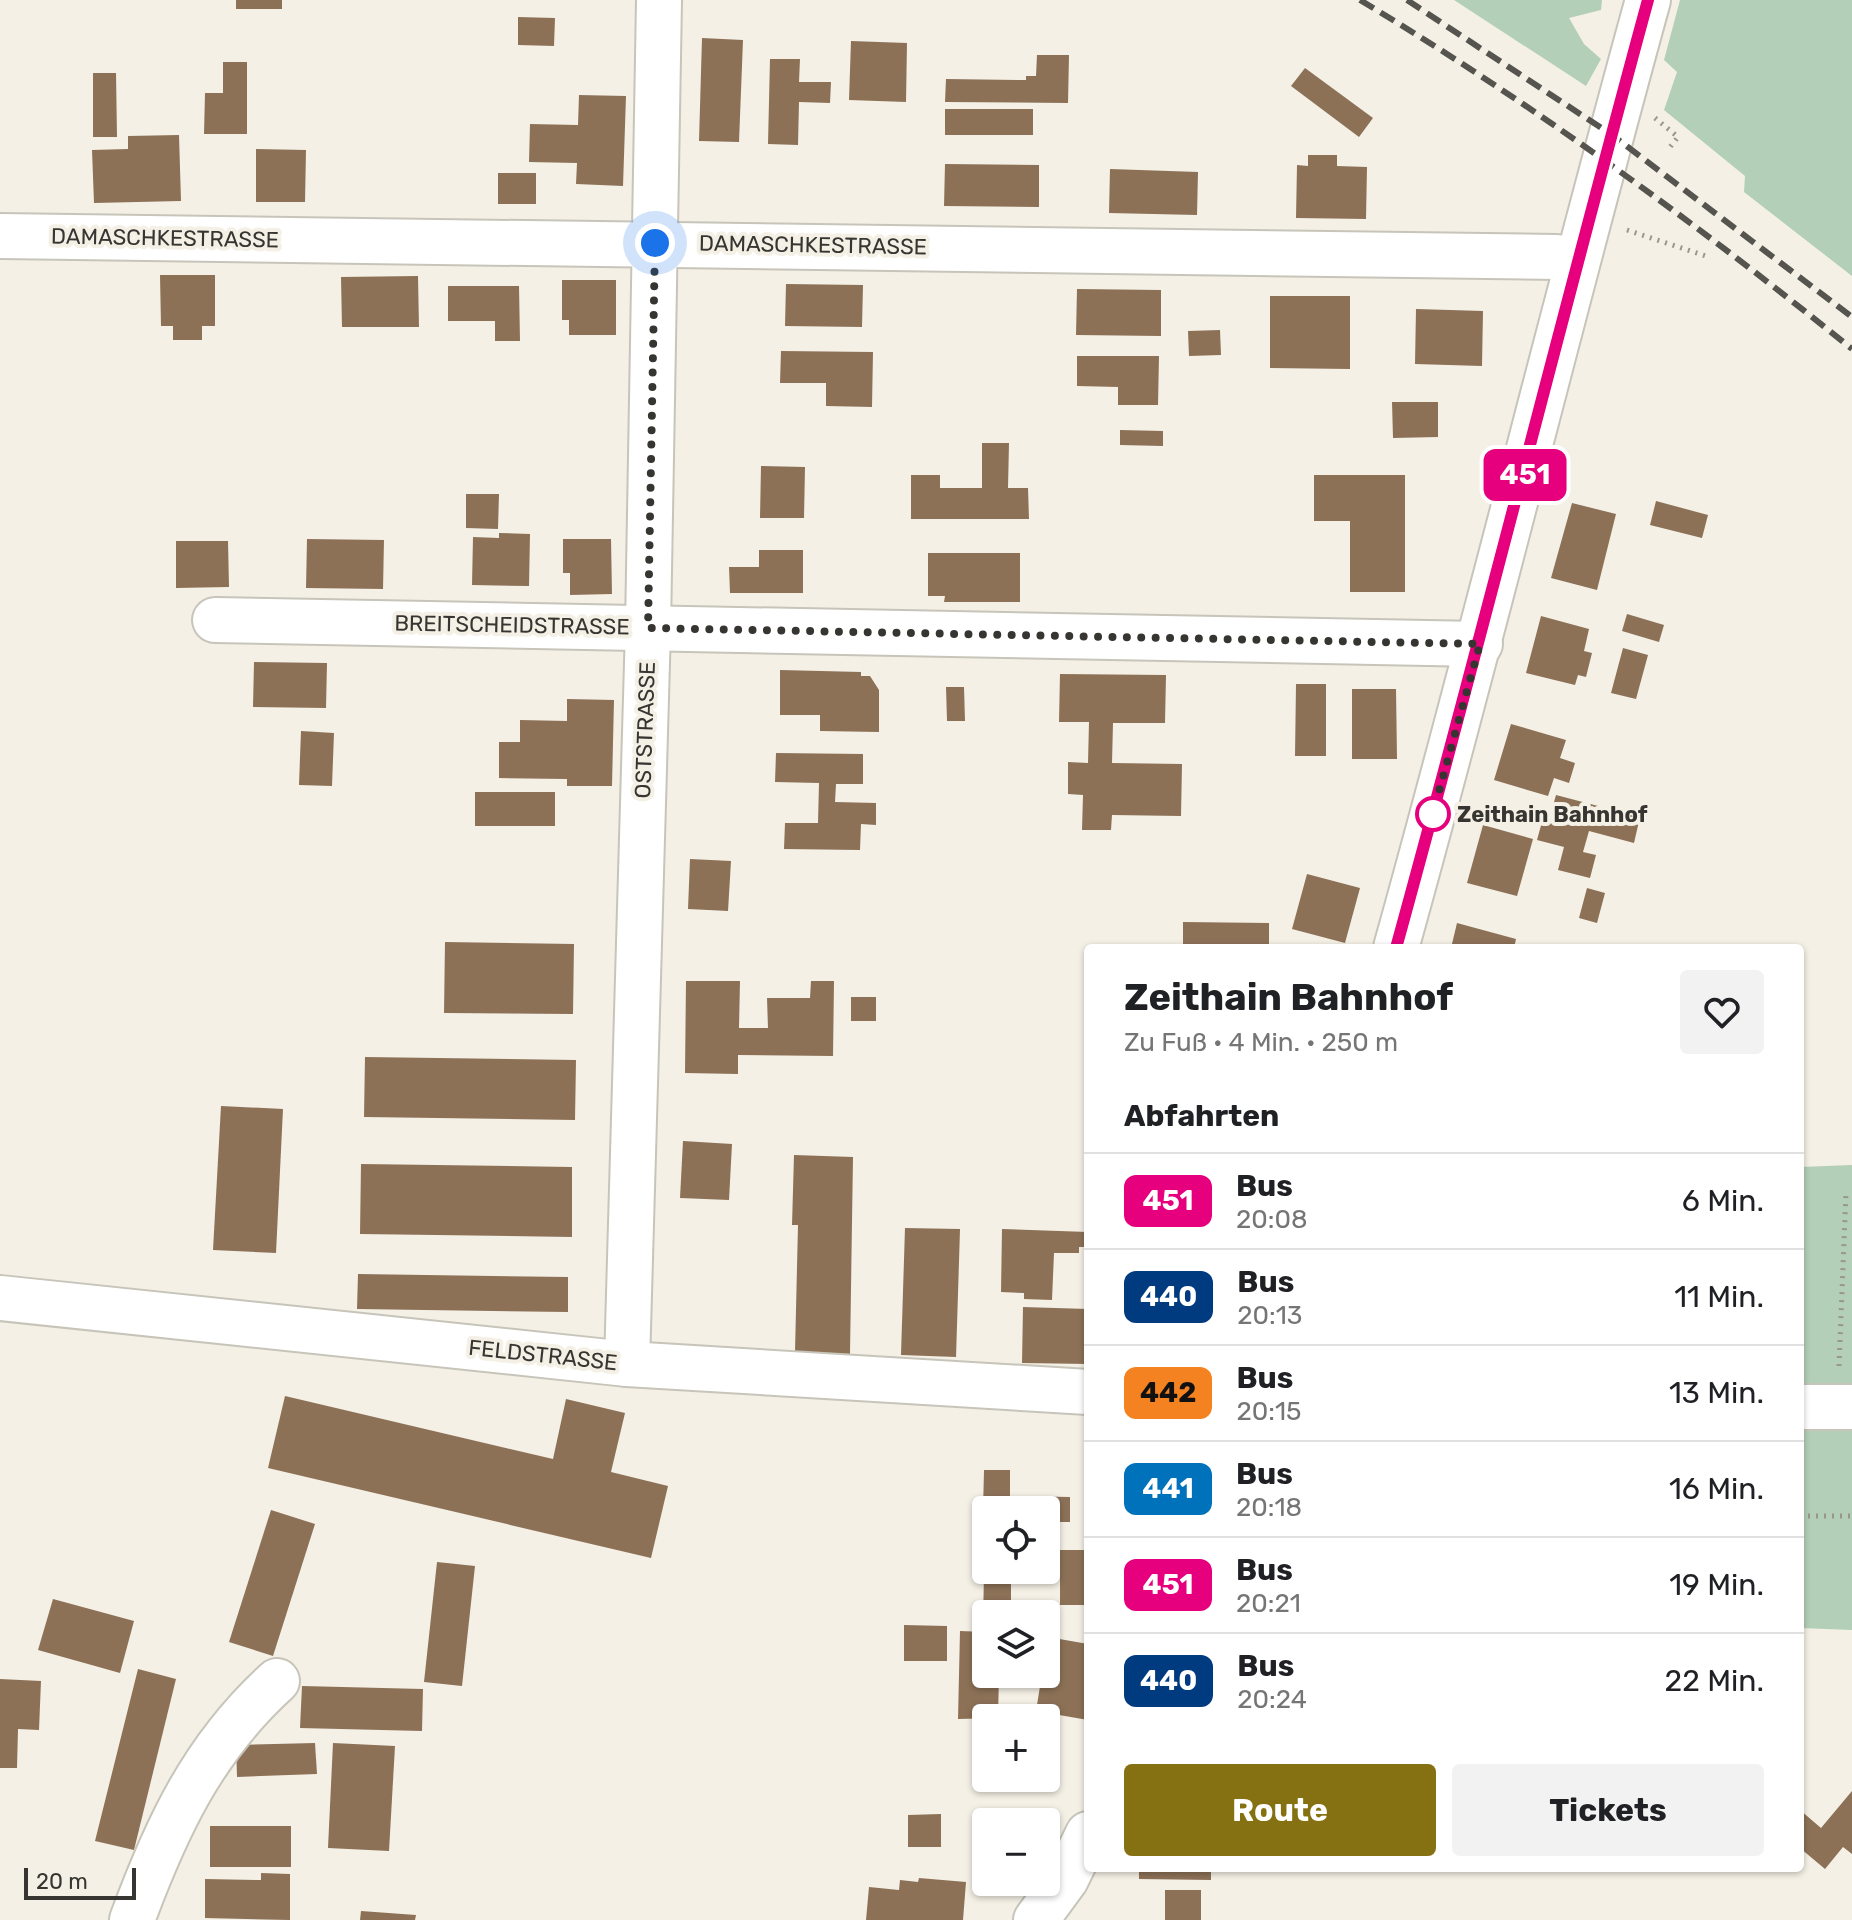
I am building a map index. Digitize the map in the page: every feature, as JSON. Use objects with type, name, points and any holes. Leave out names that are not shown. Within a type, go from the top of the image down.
[{"type":"street","name":"OSTSTRASSE","points":[[627,1364],[648,628],[659,0]]},
{"type":"street","points":[[1397,944],[1480,644],[1588,217],[1648,0]]},
{"type":"street","name":"DAMASCHKESTRASSE","points":[[0,236],[1557,257],[1577,261]]},
{"type":"street","name":"BREITSCHEIDSTRASSE","points":[[215,620],[1480,644]]},
{"type":"street","name":"FELDSTRASSE","points":[[0,1298],[627,1364],[1084,1392]]},
{"type":"street","points":[[132,1920],[171,1825],[209,1755],[242,1713],[277,1681]]},
{"type":"street","points":[[1036,1920],[1066,1879],[1084,1842]]},
{"type":"path","points":[[1655,106],[1655,118],[1678,137],[1670,147]]},
{"type":"path","points":[[1588,217],[1706,256]]},
{"type":"path","points":[[1830,1407],[1846,1192]]},
{"type":"path","points":[[1804,1516],[1852,1516]]},
{"type":"green space","points":[[1454,0],[1602,0],[1601,10],[1569,18],[1584,44],[1601,59],[1586,86]]},
{"type":"green space","points":[[1680,0],[1852,0],[1852,276],[1744,192],[1745,176],[1664,110],[1677,72],[1664,60]]},
{"type":"green space","points":[[1852,1165],[1852,1392],[1804,1392],[1804,1167]]},
{"type":"green space","points":[[1804,1422],[1852,1423],[1852,1630],[1804,1628]]},
{"type":"building","points":[[236,0],[282,0],[282,9],[236,9]]},
{"type":"building","points":[[518,17],[555,18],[554,46],[518,45]]},
{"type":"building","points":[[702,38],[743,40],[739,142],[699,141]]},
{"type":"building","points":[[851,41],[907,43],[906,102],[849,100]]},
{"type":"building","points":[[1037,55],[1069,55],[1068,103],[945,102],[946,79],[1026,80],[1026,76],[1036,76]]},
{"type":"building","points":[[770,59],[800,59],[799,82],[831,82],[830,103],[799,102],[798,145],[768,144]]},
{"type":"building","points":[[223,62],[247,62],[247,134],[204,134],[205,93],[223,93]]},
{"type":"building","points":[[1305,68],[1373,118],[1359,137],[1291,86]]},
{"type":"building","points":[[93,73],[116,73],[117,137],[93,137]]},
{"type":"building","points":[[579,95],[626,96],[623,186],[576,184],[577,163],[529,162],[530,124],[578,125]]},
{"type":"building","points":[[945,109],[1033,109],[1033,135],[945,135]]},
{"type":"building","points":[[179,135],[181,201],[94,203],[92,150],[128,149],[128,136]]},
{"type":"building","points":[[256,149],[306,150],[305,202],[256,202]]},
{"type":"building","points":[[1308,155],[1337,155],[1337,166],[1367,167],[1366,219],[1296,218],[1297,165],[1308,166]]},
{"type":"building","points":[[945,164],[1039,165],[1039,207],[944,206]]},
{"type":"building","points":[[1110,169],[1198,172],[1197,215],[1109,213]]},
{"type":"building","points":[[498,173],[536,173],[536,204],[498,204]]},
{"type":"building","points":[[160,275],[215,275],[215,326],[202,326],[202,340],[173,340],[173,326],[161,326]]},
{"type":"building","points":[[418,276],[419,327],[342,327],[341,277]]},
{"type":"building","points":[[562,280],[616,280],[616,335],[569,335],[569,320],[562,320]]},
{"type":"building","points":[[786,284],[863,285],[862,327],[785,326]]},
{"type":"building","points":[[448,286],[519,286],[520,341],[495,341],[495,321],[448,321]]},
{"type":"building","points":[[1077,289],[1161,290],[1161,336],[1076,335]]},
{"type":"building","points":[[1270,296],[1350,296],[1350,369],[1270,368]]},
{"type":"building","points":[[1416,309],[1483,311],[1482,366],[1415,364]]},
{"type":"building","points":[[1220,330],[1221,355],[1189,356],[1188,331]]},
{"type":"building","points":[[781,351],[873,352],[872,407],[826,406],[826,383],[780,383]]},
{"type":"building","points":[[1077,356],[1159,356],[1158,405],[1118,405],[1118,387],[1077,386]]},
{"type":"building","points":[[1392,402],[1438,402],[1438,437],[1393,438]]},
{"type":"building","points":[[1120,430],[1163,431],[1163,446],[1120,445]]},
{"type":"building","points":[[982,443],[1009,443],[1008,488],[1028,488],[1029,519],[911,519],[911,475],[940,475],[940,488],[982,488]]},
{"type":"building","points":[[761,466],[805,467],[804,518],[760,518]]},
{"type":"building","points":[[1314,475],[1405,475],[1405,592],[1350,592],[1350,521],[1314,521]]},
{"type":"building","points":[[466,494],[499,494],[498,529],[466,528]]},
{"type":"building","points":[[1656,501],[1708,515],[1702,538],[1650,525]]},
{"type":"building","points":[[1572,503],[1616,514],[1597,590],[1551,578]]},
{"type":"building","points":[[499,533],[530,534],[529,586],[472,585],[473,537],[499,538]]},
{"type":"building","points":[[307,539],[384,540],[383,589],[306,588]]},
{"type":"building","points":[[563,539],[611,539],[612,594],[570,595],[570,573],[563,573]]},
{"type":"building","points":[[176,541],[228,541],[229,587],[176,588]]},
{"type":"building","points":[[759,550],[803,550],[803,593],[730,593],[729,567],[759,567]]},
{"type":"building","points":[[928,553],[1020,553],[1020,602],[944,602],[945,596],[928,596]]},
{"type":"building","points":[[1627,614],[1664,625],[1659,642],[1622,631]]},
{"type":"building","points":[[1541,616],[1589,629],[1584,651],[1592,653],[1586,677],[1578,675],[1575,685],[1526,673]]},
{"type":"building","points":[[1623,648],[1648,655],[1636,699],[1611,693]]},
{"type":"building","points":[[254,662],[327,663],[326,708],[253,707]]},
{"type":"building","points":[[780,670],[861,672],[861,676],[870,676],[879,690],[879,732],[820,731],[820,715],[780,715]]},
{"type":"building","points":[[1060,674],[1166,675],[1165,723],[1113,723],[1112,763],[1182,764],[1181,816],[1112,815],[1111,830],[1082,830],[1083,795],[1068,794],[1068,762],[1088,763],[1089,722],[1059,722]]},
{"type":"building","points":[[1296,684],[1326,684],[1326,756],[1295,756]]},
{"type":"building","points":[[946,687],[964,687],[965,721],[947,721]]},
{"type":"building","points":[[1352,689],[1396,689],[1397,759],[1352,759]]},
{"type":"building","points":[[567,699],[614,700],[612,786],[567,786],[567,779],[499,778],[499,742],[520,742],[520,720],[567,721]]},
{"type":"building","points":[[1511,724],[1566,740],[1560,758],[1575,763],[1569,783],[1554,778],[1548,796],[1494,780]]},
{"type":"building","points":[[301,731],[334,733],[332,786],[299,785]]},
{"type":"building","points":[[776,753],[863,754],[863,784],[836,784],[835,802],[876,803],[876,825],[861,824],[860,850],[784,849],[785,823],[818,823],[819,783],[775,782]]},
{"type":"building","points":[[475,792],[555,792],[555,826],[475,826]]},
{"type":"building","points":[[1556,795],[1640,817],[1634,843],[1589,831],[1583,852],[1596,855],[1590,878],[1558,870],[1564,847],[1537,840],[1543,818],[1549,820]]},
{"type":"building","points":[[1483,825],[1533,839],[1517,896],[1467,883]]},
{"type":"building","points":[[690,859],[731,861],[728,911],[688,909]]},
{"type":"building","points":[[1307,874],[1360,888],[1345,943],[1292,929]]},
{"type":"building","points":[[1587,888],[1605,893],[1597,923],[1579,918]]},
{"type":"building","points":[[1183,922],[1269,923],[1269,944],[1183,944]]},
{"type":"building","points":[[1457,923],[1516,939],[1515,944],[1452,944]]},
{"type":"building","points":[[445,942],[574,944],[573,1014],[444,1013]]},
{"type":"building","points":[[686,981],[740,981],[739,1028],[768,1028],[767,998],[810,998],[811,981],[834,981],[833,1056],[738,1055],[738,1074],[685,1073]]},
{"type":"building","points":[[851,997],[876,997],[876,1021],[851,1021]]},
{"type":"building","points":[[365,1057],[576,1060],[575,1120],[364,1117]]},
{"type":"building","points":[[221,1106],[283,1109],[276,1253],[213,1250]]},
{"type":"building","points":[[683,1141],[732,1144],[729,1200],[680,1198]]},
{"type":"building","points":[[794,1155],[853,1157],[850,1354],[795,1352],[798,1225],[792,1225]]},
{"type":"building","points":[[361,1164],[572,1167],[572,1237],[360,1234]]},
{"type":"building","points":[[905,1228],[960,1229],[956,1357],[901,1355]]},
{"type":"building","points":[[1002,1229],[1084,1232],[1084,1247],[1079,1247],[1079,1253],[1054,1253],[1052,1300],[1024,1299],[1024,1293],[1001,1292]]},
{"type":"building","points":[[358,1274],[568,1277],[568,1312],[357,1309]]},
{"type":"building","points":[[1023,1307],[1084,1309],[1084,1364],[1022,1363]]},
{"type":"building","points":[[285,1396],[553,1459],[566,1399],[625,1413],[611,1472],[668,1486],[651,1558],[268,1468]]},
{"type":"building","points":[[984,1470],[1010,1470],[1010,1496],[983,1496]]},
{"type":"building","points":[[1060,1497],[1070,1497],[1070,1522],[1060,1522]]},
{"type":"building","points":[[271,1510],[315,1524],[273,1656],[229,1642]]},
{"type":"building","points":[[1060,1550],[1084,1550],[1084,1605],[1060,1605]]},
{"type":"building","points":[[437,1562],[475,1566],[462,1686],[424,1682]]},
{"type":"building","points":[[984,1584],[1011,1584],[1011,1600],[983,1600]]},
{"type":"building","points":[[53,1599],[134,1621],[120,1673],[38,1650]]},
{"type":"building","points":[[904,1625],[947,1626],[947,1661],[904,1661]]},
{"type":"building","points":[[960,1631],[972,1631],[972,1688],[999,1688],[998,1704],[972,1704],[972,1719],[958,1719]]},
{"type":"building","points":[[1060,1639],[1084,1643],[1084,1719],[1060,1715],[1060,1704],[1037,1704],[1040,1688],[1060,1688]]},
{"type":"building","points":[[138,1669],[176,1679],[134,1850],[95,1841]]},
{"type":"building","points":[[0,1679],[41,1681],[39,1730],[18,1729],[17,1768],[0,1768]]},
{"type":"building","points":[[302,1686],[423,1689],[422,1731],[300,1728]]},
{"type":"building","points":[[315,1743],[317,1774],[237,1777],[236,1745]]},
{"type":"building","points":[[333,1743],[395,1746],[389,1851],[328,1848]]},
{"type":"building","points":[[1852,1791],[1852,1854],[1843,1847],[1825,1869],[1804,1851],[1804,1813],[1821,1828]]},
{"type":"building","points":[[941,1814],[941,1847],[908,1847],[908,1815]]},
{"type":"building","points":[[210,1826],[291,1826],[291,1867],[210,1867]]},
{"type":"building","points":[[1139,1872],[1211,1872],[1211,1880],[1139,1879]]},
{"type":"building","points":[[261,1873],[290,1874],[290,1920],[205,1918],[205,1879],[261,1880]]},
{"type":"building","points":[[919,1878],[966,1882],[963,1920],[866,1920],[869,1887],[899,1890],[900,1880],[918,1882]]},
{"type":"building","points":[[1165,1890],[1201,1890],[1201,1920],[1165,1920]]},
{"type":"building","points":[[361,1911],[416,1915],[415,1920],[360,1920]]},
{"type":"railway","points":[[1360,0],[1488,81],[1612,166],[1852,349]]},
{"type":"railway","points":[[1407,0],[1612,135],[1852,317]]},
{"type":"bus line","name":"451","points":[[1397,944],[1480,644],[1588,217],[1648,0]]},
{"type":"place","name":"Zeithain Bahnhof","points":[[1433,814]]},
{"type":"route","points":[[655,243],[648,628],[1480,644],[1429,827],[1433,814]]}]
